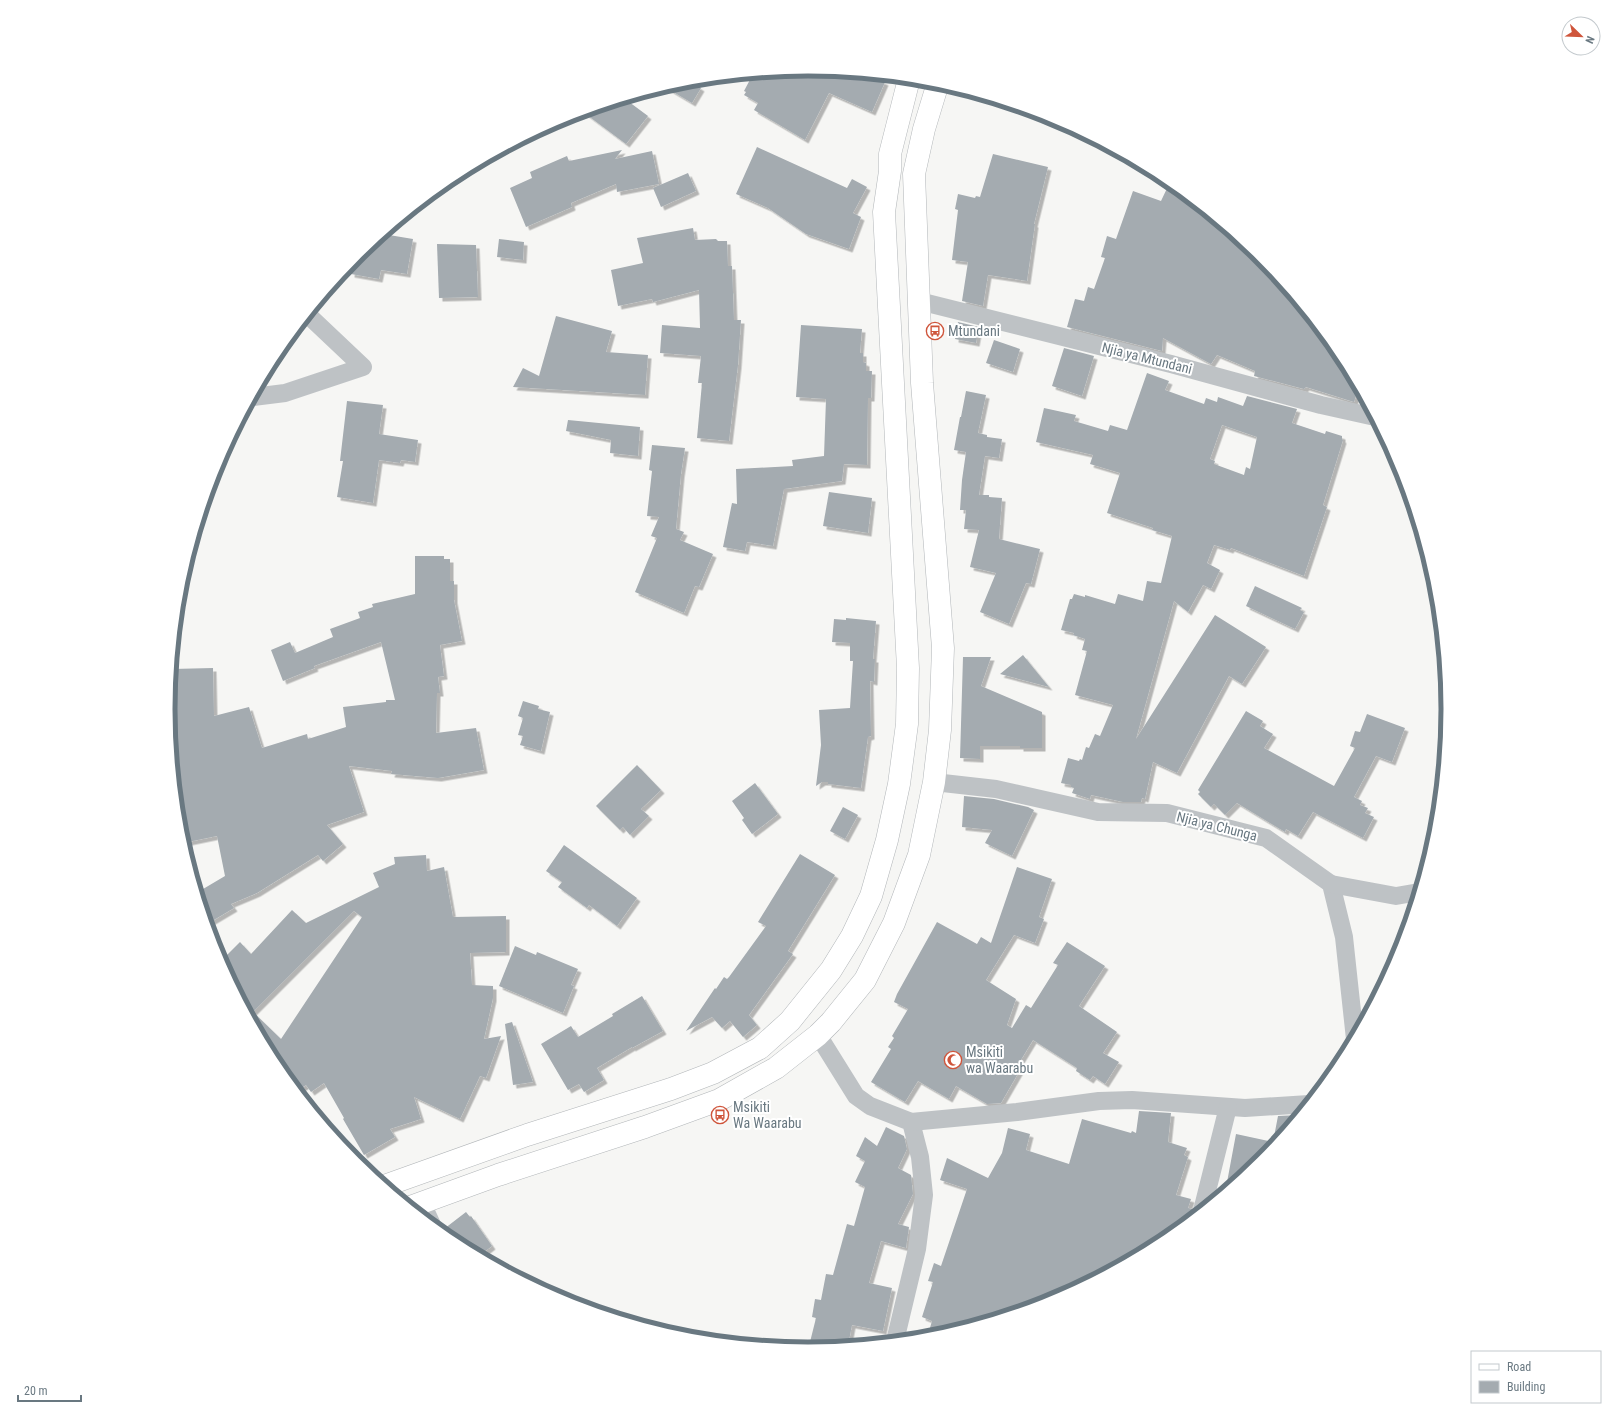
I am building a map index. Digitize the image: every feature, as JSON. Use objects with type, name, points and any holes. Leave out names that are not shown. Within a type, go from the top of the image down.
[{"type":"main road","points":[[389,1184],[527,1134],[714,1073],[760,1048],[790,1021],[831,970],[852,936],[871,896],[887,840],[899,784],[907,724],[908,668],[884,212],[890,171],[890,154],[909,84]]},
{"type":"main road","points":[[416,1205],[498,1175],[719,1100],[776,1068],[818,1035],[831,1022],[865,980],[894,923],[919,855],[934,782],[940,730],[943,648],[922,383],[914,174],[924,129],[936,89]]},
{"type":"street","name":"Njia ya Mtundani","points":[[919,301],[1171,364],[1321,405],[1370,416]]},
{"type":"street","points":[[258,396],[286,393],[363,367],[311,318]]},
{"type":"street","name":"Njia ya Chunga","points":[[934,782],[996,789],[1098,812],[1167,813],[1266,838],[1331,884]]},
{"type":"street","points":[[1354,1031],[1344,937],[1331,884],[1396,896],[1414,893]]},
{"type":"street","points":[[818,1035],[856,1096],[870,1106],[911,1122],[1017,1112],[1099,1101],[1132,1100],[1245,1108],[1303,1104]]},
{"type":"street","points":[[1204,1204],[1228,1107]]},
{"type":"street","points":[[896,1337],[917,1249],[924,1195],[920,1157],[911,1122]]},
{"type":"building","points":[[767,77],[850,77],[880,80],[885,82],[872,112],[829,93],[805,140],[754,110],[758,103],[744,95],[746,92],[744,91],[751,79]]},
{"type":"building","points":[[698,86],[701,88],[692,103],[672,91]]},
{"type":"building","points":[[630,103],[648,116],[626,144],[588,116]]},
{"type":"building","points":[[757,147],[847,188],[852,179],[867,187],[853,213],[861,217],[849,249],[806,234],[768,208],[736,194]]},
{"type":"building","points":[[622,150],[615,159],[652,151],[659,184],[617,192],[616,184],[571,203],[572,207],[526,227],[510,188],[532,178],[530,172],[567,156],[569,161]]},
{"type":"building","points":[[993,154],[1048,167],[1034,224],[1027,281],[988,275],[983,306],[962,301],[968,262],[952,260],[958,210],[955,209],[958,194],[975,198],[976,196],[980,197]]},
{"type":"building","points":[[688,173],[696,191],[661,207],[653,188]]},
{"type":"building","points":[[1167,188],[1194,207],[1226,233],[1285,292],[1311,324],[1357,393],[1354,402],[1306,387],[1304,389],[1254,376],[1255,371],[1217,355],[1211,364],[1163,338],[1162,351],[1067,327],[1075,299],[1084,301],[1088,287],[1094,289],[1105,258],[1101,257],[1107,236],[1116,239],[1133,191],[1161,201]]},
{"type":"building","points":[[693,228],[695,240],[716,239],[718,241],[727,241],[728,266],[732,266],[734,320],[741,320],[738,365],[729,441],[697,438],[702,383],[698,383],[701,356],[660,353],[662,325],[700,328],[699,290],[653,302],[652,299],[618,306],[611,270],[643,263],[637,238]]},
{"type":"building","points":[[389,235],[413,239],[407,274],[381,270],[379,279],[351,274]]},
{"type":"building","points":[[499,239],[524,242],[523,260],[497,257]]},
{"type":"building","points":[[437,244],[476,245],[478,297],[439,298]]},
{"type":"building","points":[[556,316],[612,331],[606,352],[648,355],[645,395],[513,387],[523,368],[539,376]]},
{"type":"building","points":[[958,322],[979,327],[976,343],[955,339]]},
{"type":"building","points":[[801,325],[862,329],[860,353],[863,353],[863,362],[866,363],[866,371],[872,371],[871,398],[868,398],[867,465],[844,464],[842,481],[784,489],[773,546],[747,542],[745,551],[723,547],[732,503],[737,504],[736,469],[793,466],[792,460],[824,456],[826,399],[796,397]]},
{"type":"building","points":[[994,340],[1020,349],[1013,372],[986,363]]},
{"type":"building","points":[[1064,348],[1094,356],[1082,396],[1052,386]]},
{"type":"building","points":[[1147,373],[1169,381],[1165,390],[1204,404],[1206,398],[1217,402],[1218,397],[1243,406],[1247,396],[1297,409],[1292,423],[1325,434],[1326,431],[1342,436],[1343,440],[1323,505],[1327,507],[1304,576],[1231,548],[1230,550],[1214,545],[1207,563],[1220,570],[1211,589],[1203,585],[1188,612],[1174,601],[1136,739],[1215,615],[1266,647],[1242,684],[1229,676],[1177,773],[1153,762],[1145,799],[1142,798],[1141,802],[1123,802],[1091,795],[1090,799],[1072,793],[1074,788],[1071,787],[1071,785],[1061,783],[1068,758],[1079,761],[1080,759],[1082,760],[1086,747],[1089,748],[1095,734],[1100,736],[1113,705],[1075,695],[1087,651],[1082,650],[1085,639],[1073,635],[1074,633],[1061,630],[1070,599],[1072,599],[1074,594],[1085,597],[1085,595],[1115,604],[1118,594],[1143,601],[1147,581],[1161,583],[1172,536],[1152,530],[1153,528],[1107,513],[1120,473],[1090,464],[1093,455],[1036,442],[1044,408],[1076,415],[1074,421],[1108,431],[1110,425],[1127,430]],"holes":[[[1222,425],[1257,437],[1250,469],[1246,467],[1244,475],[1214,464],[1215,461],[1210,459]]]},
{"type":"building","points":[[966,391],[986,395],[978,433],[987,435],[987,437],[1002,439],[999,458],[985,456],[979,495],[989,495],[989,497],[1002,498],[999,539],[1040,549],[1031,584],[1026,583],[1009,624],[980,612],[996,573],[970,567],[979,530],[964,529],[966,510],[960,510],[966,452],[954,450]]},
{"type":"building","points":[[347,401],[383,405],[379,434],[418,440],[415,462],[401,460],[400,463],[379,460],[373,503],[337,497],[343,461],[340,461]]},
{"type":"building","points":[[568,420],[640,427],[638,456],[610,453],[611,440],[566,431]]},
{"type":"building","points":[[652,445],[685,448],[676,529],[684,532],[680,540],[713,554],[699,587],[695,586],[684,613],[635,592],[657,538],[651,536],[659,517],[647,516],[652,471],[649,470]]},
{"type":"building","points":[[829,492],[872,498],[868,533],[823,526]]},
{"type":"building","points":[[415,556],[444,556],[444,559],[450,559],[450,581],[454,581],[454,600],[462,641],[440,645],[444,676],[438,677],[440,693],[437,693],[436,733],[476,728],[484,770],[438,778],[391,774],[392,771],[349,766],[364,812],[327,825],[343,844],[323,861],[318,855],[257,893],[231,904],[234,908],[212,921],[202,890],[225,876],[217,836],[189,842],[187,833],[180,792],[176,751],[176,669],[213,668],[214,716],[249,707],[262,748],[307,734],[308,739],[346,727],[343,707],[386,702],[386,700],[395,700],[381,642],[314,666],[315,668],[283,681],[271,650],[290,642],[295,653],[333,637],[330,629],[360,618],[358,612],[373,607],[372,604],[415,594]]},
{"type":"building","points":[[1255,586],[1302,608],[1300,610],[1304,612],[1295,629],[1246,606]]},
{"type":"building","points":[[846,618],[876,621],[873,659],[875,659],[874,682],[870,681],[871,736],[868,737],[861,788],[828,784],[828,782],[822,782],[816,786],[821,745],[819,710],[850,708],[853,661],[850,661],[850,643],[832,642],[834,619],[846,620]]},
{"type":"building","points":[[1023,655],[1031,665],[1049,687],[1000,674]]},
{"type":"building","points":[[963,657],[991,657],[981,686],[1042,712],[1042,748],[1020,748],[1020,746],[980,746],[980,759],[960,758]]},
{"type":"building","points":[[523,701],[539,706],[538,709],[550,712],[541,751],[520,745],[523,736],[518,735],[523,718],[518,716]]},
{"type":"building","points":[[1246,711],[1263,721],[1260,726],[1273,734],[1264,748],[1334,786],[1355,748],[1350,746],[1355,731],[1360,732],[1367,714],[1405,728],[1392,762],[1376,756],[1354,797],[1362,801],[1360,805],[1368,808],[1365,813],[1374,817],[1363,838],[1313,812],[1298,836],[1286,829],[1285,832],[1237,803],[1225,815],[1214,804],[1211,807],[1198,794],[1200,792],[1198,790]]},
{"type":"building","points":[[637,765],[661,790],[641,809],[649,816],[630,835],[623,827],[620,830],[596,806]]},
{"type":"building","points":[[755,783],[778,814],[752,834],[742,820],[744,818],[732,801]]},
{"type":"building","points":[[964,796],[994,799],[1028,807],[1034,810],[1012,856],[985,843],[992,830],[962,827]]},
{"type":"building","points":[[843,807],[858,815],[845,839],[830,831]]},
{"type":"building","points":[[564,845],[637,898],[617,926],[589,905],[587,908],[558,887],[562,882],[546,871]]},
{"type":"building","points":[[800,854],[835,875],[788,951],[793,954],[749,1015],[757,1025],[743,1037],[730,1021],[722,1028],[712,1017],[686,1031],[715,988],[716,989],[724,977],[727,979],[729,977],[766,926],[758,922]]},
{"type":"building","points":[[426,855],[427,871],[444,867],[453,917],[506,916],[506,952],[470,953],[472,985],[493,986],[493,998],[484,1039],[501,1036],[486,1078],[480,1076],[460,1119],[414,1097],[421,1119],[390,1129],[395,1137],[364,1155],[324,1083],[311,1092],[306,1085],[301,1088],[282,1061],[260,1026],[240,990],[225,957],[240,942],[251,954],[292,910],[306,923],[379,887],[373,873],[395,864],[394,857]],"holes":[[[354,911],[362,917],[281,1039],[253,1012]]]},
{"type":"building","points":[[1017,867],[1052,879],[1039,917],[1044,919],[1035,943],[1014,935],[986,980],[1016,999],[1007,1025],[1012,1028],[1026,1005],[1031,1008],[1058,965],[1053,963],[1067,942],[1105,966],[1079,1006],[1117,1032],[1103,1053],[1119,1062],[1105,1084],[1093,1076],[1090,1080],[1076,1071],[1077,1068],[1033,1040],[1016,1068],[1020,1070],[1001,1103],[987,1104],[956,1086],[949,1099],[918,1081],[905,1102],[871,1082],[891,1049],[888,1047],[894,1038],[892,1036],[908,1009],[894,1002],[897,994],[937,922],[977,944],[981,937],[991,943]]},
{"type":"building","points":[[515,946],[536,955],[537,952],[578,969],[571,985],[574,986],[563,1013],[499,986]]},
{"type":"building","points":[[642,996],[663,1031],[632,1047],[597,1068],[604,1080],[584,1092],[579,1084],[568,1090],[541,1044],[571,1026],[578,1037]]},
{"type":"building","points":[[512,1022],[533,1082],[513,1085],[505,1024]]},
{"type":"building","points":[[1139,1111],[1171,1113],[1168,1142],[1187,1148],[1184,1155],[1188,1157],[1176,1195],[1191,1199],[1188,1208],[1192,1209],[1193,1213],[1125,1258],[1089,1278],[1079,1283],[1074,1281],[1072,1286],[1055,1293],[1052,1292],[1051,1295],[1012,1309],[929,1332],[932,1321],[922,1317],[933,1282],[928,1281],[934,1263],[941,1266],[967,1189],[940,1180],[947,1158],[988,1178],[1002,1153],[1008,1128],[1030,1134],[1026,1150],[1069,1164],[1082,1119],[1131,1133],[1132,1131],[1136,1133]]},
{"type":"building","points":[[1295,1115],[1274,1139],[1278,1116]]},
{"type":"building","points":[[886,1127],[904,1136],[907,1149],[898,1168],[911,1175],[913,1194],[898,1224],[909,1227],[906,1248],[881,1241],[869,1283],[892,1288],[883,1331],[852,1325],[849,1342],[810,1343],[816,1318],[812,1317],[815,1299],[821,1300],[826,1274],[833,1275],[847,1224],[854,1226],[865,1187],[855,1182],[865,1161],[856,1156],[865,1137],[877,1146]]},
{"type":"building","points":[[1236,1134],[1271,1142],[1226,1186]]},
{"type":"building","points":[[466,1212],[470,1217],[471,1216],[492,1246],[483,1253],[445,1228]]},
{"type":"place","name":"Mtundani","points":[[935,331]]},
{"type":"place","name":"Msikiti wa Waarabu","points":[[953,1060]]},
{"type":"place","name":"Msikiti Wa Waarabu","points":[[720,1115]]}]
